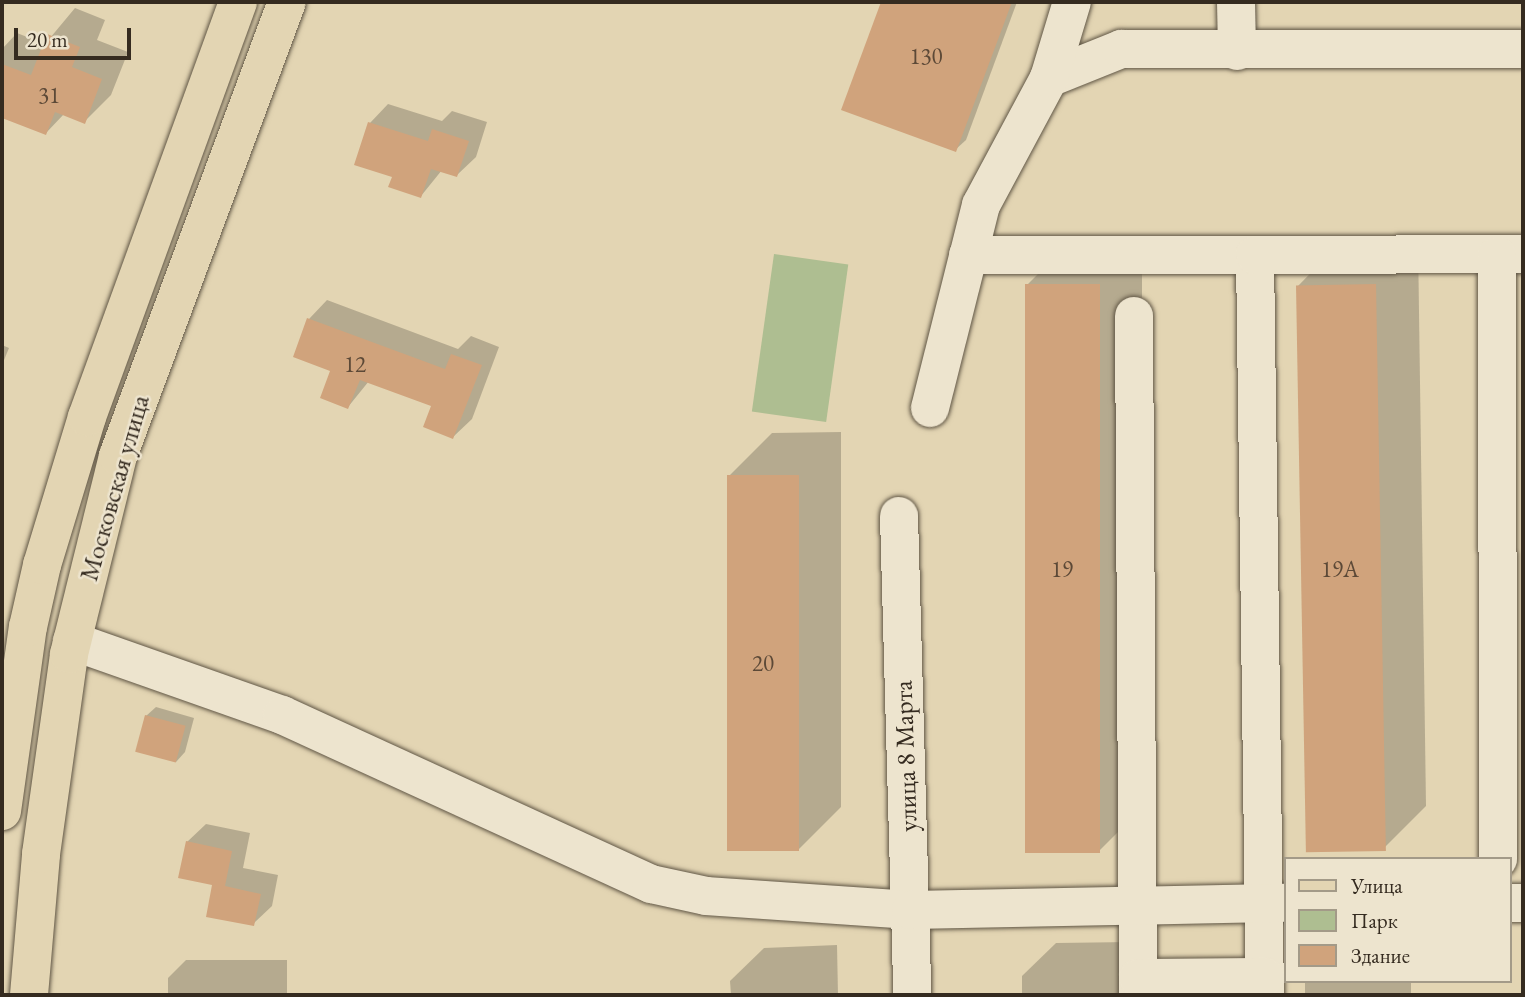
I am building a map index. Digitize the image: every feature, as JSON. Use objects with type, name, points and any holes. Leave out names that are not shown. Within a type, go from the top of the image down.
[{"type":"main road","name":"Московская улица","points":[[2,811],[28,627],[53,528],[87,417],[238,2]]},
{"type":"main road","name":"Московская улица","points":[[29,995],[41,854],[72,641],[118,456],[287,2]]},
{"type":"street","points":[[930,408],[981,205],[1049,78],[1072,2]]},
{"type":"street","points":[[1236,2],[1237,51]]},
{"type":"street","points":[[1049,78],[1121,49],[1523,49]]},
{"type":"street","points":[[968,255],[1510,255],[1498,857]]},
{"type":"street","points":[[1134,316],[1138,987],[1265,986],[1275,904],[1255,255]]},
{"type":"street","name":"улица 8 Марта","points":[[899,516],[912,995]]},
{"type":"street","points":[[72,641],[282,715],[651,884],[706,896],[911,910],[1275,904]]},
{"type":"green space","points":[[774,254],[848,264],[826,422],[752,411]]},
{"type":"building","points":[[881,2],[1012,2],[956,152],[841,110]]},
{"type":"building","points":[[47,34],[80,47],[72,67],[102,79],[85,124],[55,112],[46,135],[2,118],[2,64],[31,75]]},
{"type":"building","points":[[368,122],[428,141],[432,129],[469,141],[457,177],[431,169],[421,198],[388,187],[392,177],[354,165]]},
{"type":"building","points":[[1025,284],[1100,284],[1100,853],[1025,853]]},
{"type":"building","points":[[1376,284],[1386,851],[1306,852],[1296,285]]},
{"type":"building","points":[[307,318],[445,369],[451,354],[482,365],[453,439],[423,427],[431,406],[360,380],[348,409],[320,398],[330,371],[293,357]]},
{"type":"building","points":[[727,475],[799,475],[799,851],[727,851]]},
{"type":"building","points":[[145,715],[186,726],[176,763],[135,752]]},
{"type":"building","points":[[186,841],[232,851],[225,886],[261,894],[254,926],[206,917],[212,885],[178,878]]}]
